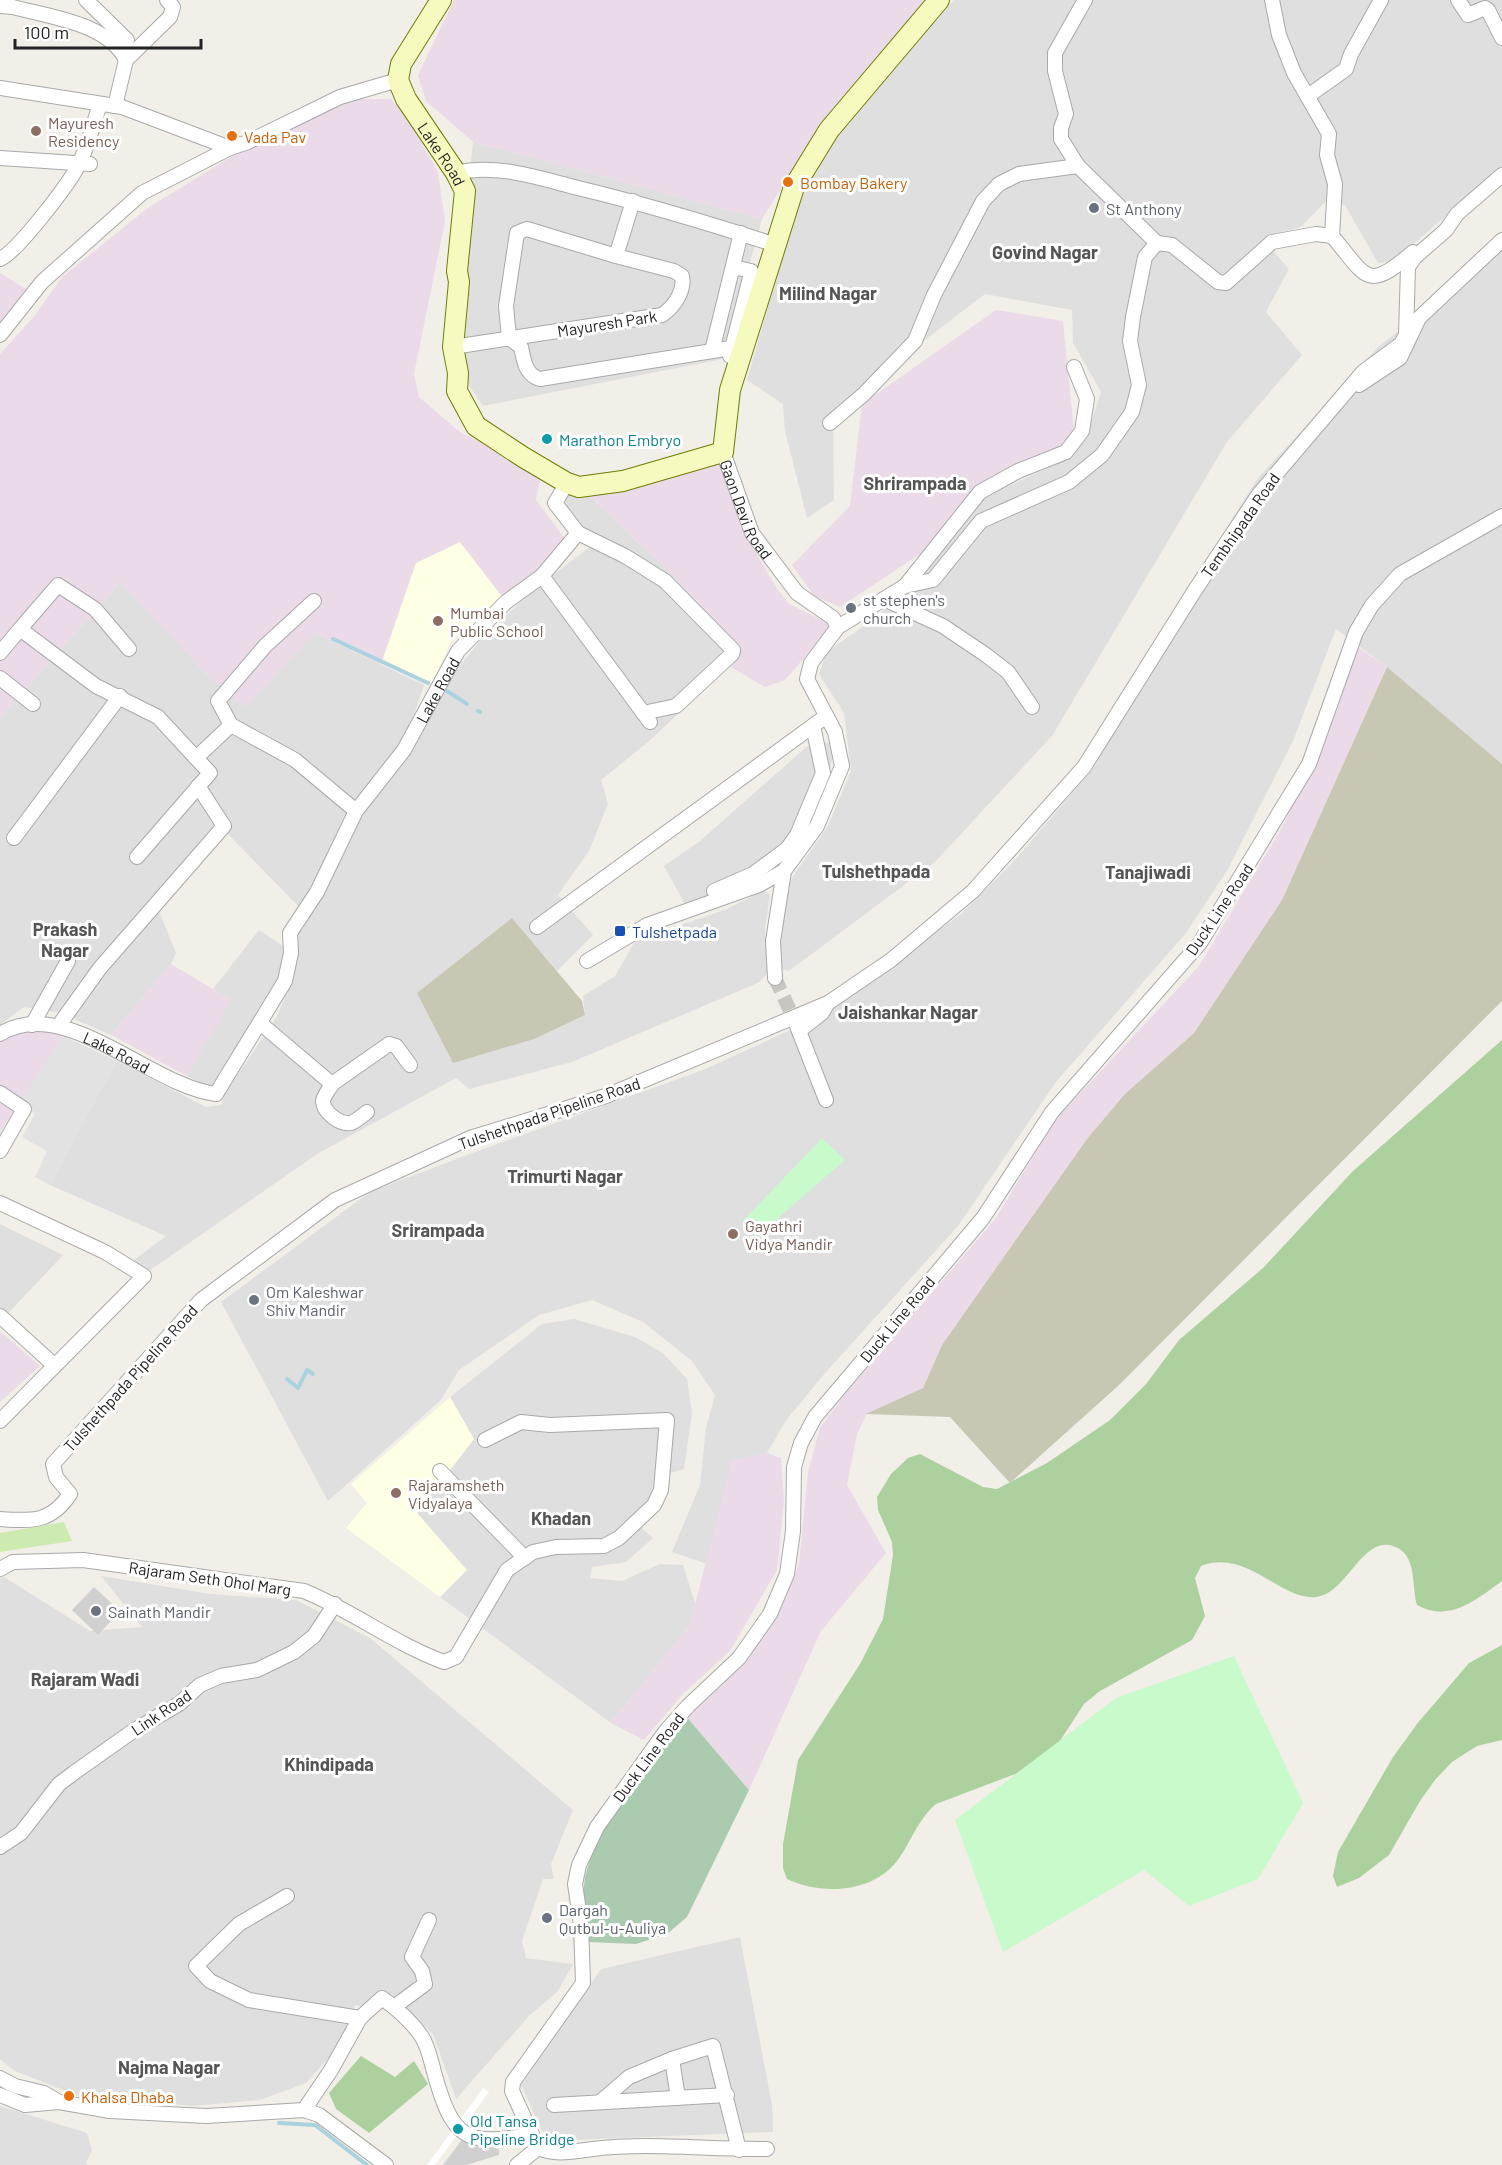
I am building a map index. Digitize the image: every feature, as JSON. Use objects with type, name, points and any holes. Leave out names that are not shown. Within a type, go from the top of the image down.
[{"type":"street","points":[[86,0],[127,40]]},
{"type":"street","points":[[115,106],[126,60],[170,17],[173,7],[167,0]]},
{"type":"street","points":[[0,335],[42,282],[142,193],[230,148],[340,97],[398,80],[401,64],[441,0]]},
{"type":"street","name":"Gaon Devi Road","points":[[838,627],[833,618],[797,593],[752,533],[723,452],[730,390],[737,347],[776,244],[794,187],[829,130],[939,0]]},
{"type":"street","points":[[1085,0],[1055,53],[1055,71],[1065,114],[1061,139],[1078,166],[1157,243],[1172,245],[1218,282],[1226,283],[1272,243],[1316,234],[1332,236]]},
{"type":"street","points":[[1272,0],[1279,35],[1294,73],[1329,134],[1327,155],[1335,184],[1332,236],[1365,276],[1376,278],[1392,271],[1457,214]]},
{"type":"street","points":[[1308,96],[1347,69],[1351,54],[1381,0]]},
{"type":"street","points":[[1458,0],[1468,15],[1485,8],[1488,10],[1502,38]]},
{"type":"street","points":[[0,6],[13,7],[94,31],[118,45],[126,60]]},
{"type":"street","name":"Lake Road","points":[[398,80],[406,99],[456,173],[465,191],[460,262],[452,280],[451,346],[446,377],[457,391],[476,426],[567,483]]},
{"type":"street","points":[[0,88],[115,106],[230,148]]},
{"type":"street","points":[[0,259],[9,255],[26,236],[85,164],[100,104]]},
{"type":"street","points":[[0,158],[85,164]]},
{"type":"street","points":[[830,423],[864,394],[915,341],[943,278],[983,201],[991,192],[999,184],[1019,174],[1078,166]]},
{"type":"street","points":[[456,173],[473,169],[507,171],[633,201],[776,244]]},
{"type":"street","name":"Tembhipada Road","points":[[973,891],[1084,766],[1195,590],[1259,494],[1363,372],[1401,344],[1406,335],[1408,267],[1415,257],[1446,230],[1457,214],[1502,175]]},
{"type":"street","points":[[509,338],[506,306],[515,238],[520,230],[527,229],[616,256],[633,201]]},
{"type":"street","points":[[712,351],[741,233]]},
{"type":"street","points":[[1350,388],[1363,384],[1400,358],[1419,318],[1502,240]]},
{"type":"street","points":[[905,586],[933,580],[981,521],[990,515],[1070,482],[1102,455],[1132,412],[1139,385],[1130,341],[1132,325],[1145,258],[1157,243]]},
{"type":"street","name":"Mayuresh Park","points":[[509,338],[662,315],[675,304],[684,283],[682,276],[674,271],[616,256]]},
{"type":"street","points":[[729,364],[737,347],[751,274],[751,271],[733,267]]},
{"type":"street","points":[[451,346],[509,338],[521,347],[525,365],[530,373],[540,379],[737,347]]},
{"type":"street","points":[[587,961],[647,926],[759,885],[784,871],[817,826],[842,766],[835,732],[825,717],[807,679],[811,663],[838,627],[905,586],[980,492],[1018,471],[1066,452],[1082,431],[1087,399],[1074,367]]},
{"type":"street","points":[[542,576],[647,718],[676,706],[732,654],[733,650],[665,581],[625,556],[579,533],[555,503],[567,483],[579,487],[623,482],[723,452]]},
{"type":"street","name":"Duck Line Road","points":[[538,2148],[512,2091],[513,2082],[583,1983],[581,1925],[575,1884],[579,1865],[597,1827],[665,1732],[688,1706],[739,1658],[770,1614],[787,1574],[793,1531],[794,1467],[801,1443],[815,1417],[983,1218],[1052,1112],[1200,943],[1309,764],[1356,632],[1372,605],[1400,574],[1502,516]]},
{"type":"street","name":"Lake Road","points":[[0,1034],[10,1027],[32,1024],[59,1025],[104,1045],[185,1087],[216,1094],[285,981],[291,953],[290,933],[317,892],[356,811],[404,750],[458,651],[506,602],[542,576],[579,533]]},
{"type":"street","points":[[0,653],[58,585],[95,609],[129,649]]},
{"type":"street","points":[[884,599],[943,626],[986,655],[1008,672],[1032,707]]},
{"type":"street","points":[[314,601],[265,646],[218,701],[231,725],[295,760],[356,811]]},
{"type":"street","points":[[20,629],[96,686],[158,717],[210,773],[137,857]]},
{"type":"street","points":[[0,678],[33,704]]},
{"type":"street","points":[[14,838],[120,696]]},
{"type":"street","points":[[537,927],[825,717]]},
{"type":"street","points":[[196,758],[231,725]]},
{"type":"street","points":[[714,891],[753,874],[787,849],[797,835],[824,772],[813,726]]},
{"type":"street","points":[[59,1025],[100,968],[224,826],[198,786]]},
{"type":"street","points":[[775,978],[773,941],[784,871]]},
{"type":"street","name":"Tulshethpada Pipeline Road","points":[[0,1519],[41,1520],[60,1509],[70,1494],[56,1477],[53,1464],[201,1300],[335,1200],[470,1138],[606,1096],[828,1003],[891,960],[973,891]]},
{"type":"street","points":[[32,1024],[68,961]]},
{"type":"street","points":[[826,1100],[798,1028],[822,1013],[828,1003]]},
{"type":"street","points":[[260,1023],[332,1084]]},
{"type":"street","points":[[367,1112],[352,1123],[346,1123],[328,1113],[323,1105],[324,1097],[332,1084],[389,1044],[396,1046],[410,1065]]},
{"type":"street","points":[[0,1093],[24,1109],[0,1151]]},
{"type":"street","points":[[0,1203],[105,1252],[144,1276],[0,1420]]},
{"type":"street","points":[[0,1316],[54,1365]]},
{"type":"street","points":[[440,1472],[525,1558],[533,1552],[556,1547],[604,1546],[619,1538],[654,1505],[661,1490],[667,1420],[550,1425],[521,1422],[485,1440]]},
{"type":"street","name":"Rajaram Seth Ohol Marg","points":[[0,1569],[13,1562],[83,1560],[304,1591],[335,1604],[420,1653],[444,1662],[456,1657],[507,1570],[525,1558]]},
{"type":"street","name":"Link Road","points":[[0,1847],[21,1833],[59,1784],[75,1772],[133,1731],[178,1704],[200,1685],[221,1676],[257,1670],[294,1652],[314,1636],[335,1604]]},
{"type":"street","points":[[287,1896],[239,1924],[196,1966],[217,1986],[249,2000],[360,2018]]},
{"type":"street","points":[[394,2007],[425,1984],[422,1971],[412,1957],[429,1920]]},
{"type":"street","points":[[304,2110],[331,2070],[360,2018],[382,1998],[394,2007],[423,2038],[442,2099],[452,2122],[483,2141],[500,2141],[532,2134]]},
{"type":"street","points":[[600,2102],[624,2081],[672,2059],[713,2046],[727,2095],[738,2150]]},
{"type":"street","points":[[672,2059],[678,2098]]},
{"type":"street","points":[[0,2078],[15,2086],[44,2093],[59,2102]]},
{"type":"street","points":[[0,2095],[25,2105],[59,2102],[110,2111],[206,2116],[304,2110],[320,2115],[386,2165]]},
{"type":"street","points":[[554,2105],[727,2095]]},
{"type":"street","points":[[517,2165],[538,2148],[546,2152],[564,2153],[633,2145],[738,2150],[767,2149]]},
{"type":"shaded area","points":[[454,0],[926,0],[822,123],[762,219],[473,142],[426,101],[418,75]]},
{"type":"shaded area","points":[[954,0],[1502,0],[1502,167],[1394,261],[1378,263],[1345,205],[1326,201],[1301,227],[1270,235],[1274,252],[1289,269],[1266,312],[1302,355],[1227,442],[1052,736],[935,862],[789,971],[777,968],[781,905],[793,876],[828,826],[851,771],[844,713],[819,674],[827,652],[879,615],[984,497],[1063,461],[1086,439],[1101,392],[1073,343],[1072,310],[985,294],[833,410],[834,500],[807,518],[785,431],[783,404],[747,380],[805,178],[842,124]]},
{"type":"shaded area","points":[[354,99],[391,99],[407,118],[438,172],[445,221],[414,374],[419,397],[461,433],[494,448],[541,475],[536,500],[565,539],[507,603],[416,563],[381,664],[315,633],[244,707],[209,677],[120,582],[0,718],[0,354],[36,314],[62,277],[149,207],[244,149]]},
{"type":"shaded area","points":[[473,142],[762,219],[723,359],[483,406],[460,373],[454,330]]},
{"type":"shaded area","points":[[1502,242],[1502,764],[1387,667],[1336,629],[1293,741],[1228,869],[1186,933],[1056,1082],[958,1226],[826,1372],[787,1419],[767,1453],[732,1461],[707,1564],[672,1552],[700,1485],[706,1428],[715,1395],[692,1361],[643,1322],[592,1300],[539,1315],[459,1370],[441,1400],[328,1501],[221,1302],[370,1192],[703,1070],[819,1017],[961,914],[1014,861],[1095,766],[1201,568],[1258,478],[1378,347],[1432,305]]},
{"type":"shaded area","points":[[0,273],[26,289],[0,322]]},
{"type":"shaded area","points":[[996,310],[1063,321],[1075,442],[988,482],[923,552],[840,607],[814,596],[792,565],[850,506],[862,404]]},
{"type":"shaded area","points":[[719,464],[727,472],[741,528],[778,590],[789,604],[828,623],[829,629],[785,680],[765,687],[729,666],[744,652],[672,574],[585,492]]},
{"type":"shaded area","points":[[573,491],[585,492],[672,574],[744,652],[648,742],[601,780],[608,804],[589,851],[558,895],[593,935],[557,971],[512,918],[417,994],[585,1015],[583,996],[615,976],[635,941],[727,909],[764,890],[770,895],[765,928],[768,972],[760,982],[572,1062],[469,1089],[456,1078],[317,1154],[149,1271],[134,1260],[166,1236],[50,1185],[86,1117],[117,1061],[206,1107],[221,1105],[225,1093],[276,1018],[292,981],[295,934],[358,819],[416,744],[444,685],[485,635],[535,589],[596,542],[570,516],[562,502]]},
{"type":"shaded area","name":"Mumbai Public School","points":[[460,542],[507,603],[453,638],[432,682],[419,679],[383,659],[416,563]]},
{"type":"shaded area","points":[[121,581],[209,677],[315,633],[424,685],[412,721],[391,758],[347,810],[313,886],[299,907],[226,832],[157,906],[176,953],[171,964],[111,1035],[57,1012],[24,1007],[0,1025],[0,718]]},
{"type":"shaded area","points":[[1355,645],[1387,667],[1282,900],[1194,1033],[1125,1094],[942,1345],[923,1388],[866,1415],[857,1434],[847,1485],[886,1553],[821,1631],[749,1790],[685,1715],[724,1684],[752,1652],[786,1598],[799,1564],[808,1472],[820,1428],[845,1394],[996,1218],[1055,1120],[1199,966],[1284,824],[1328,724]]},
{"type":"shaded area","points":[[1387,667],[1502,764],[1502,1001],[1118,1386],[1010,1483],[950,1417],[866,1414],[923,1388],[942,1345],[1087,1139],[1125,1094],[1194,1033],[1282,900]]},
{"type":"shaded area","points":[[813,741],[830,743],[833,757],[824,788],[806,827],[746,884],[686,906],[664,866],[700,841]]},
{"type":"shaded area","points":[[512,918],[582,1001],[585,1015],[534,1039],[453,1063],[417,993]]},
{"type":"shaded area","points":[[259,930],[283,946],[282,973],[214,1089],[187,1076],[230,1000],[213,989]]},
{"type":"shaded area","points":[[171,964],[231,1000],[187,1076],[111,1035]]},
{"type":"shaded area","points":[[42,1029],[63,1036],[0,1132],[0,1040],[12,1033]]},
{"type":"shaded area","points":[[63,1036],[117,1061],[50,1185],[35,1177],[47,1151],[22,1137],[35,1114],[22,1098]]},
{"type":"shaded area","points":[[0,1224],[63,1255],[0,1322]]},
{"type":"shaded area","points":[[574,1319],[635,1337],[663,1353],[687,1379],[692,1413],[684,1469],[657,1477],[655,1491],[633,1520],[653,1538],[626,1562],[592,1567],[590,1578],[622,1581],[660,1564],[683,1565],[696,1606],[690,1625],[611,1723],[440,1597],[466,1570],[417,1513],[474,1439],[450,1397],[542,1324]]},
{"type":"shaded area","points":[[0,1331],[40,1366],[0,1402]]},
{"type":"shaded area","name":"Rajaramsheth Vidyalaya","points":[[450,1397],[474,1439],[417,1513],[467,1570],[440,1597],[346,1528],[367,1503],[351,1484]]},
{"type":"shaded area","points":[[767,1453],[781,1458],[784,1501],[777,1570],[730,1651],[683,1694],[644,1740],[611,1723],[690,1625],[731,1461]]},
{"type":"shaded area","points":[[101,1576],[210,1594],[296,1600],[370,1638],[573,1810],[551,1864],[554,1879],[543,1879],[522,1941],[526,1958],[573,1964],[558,1991],[529,2016],[456,2099],[433,2034],[411,2015],[355,2005],[346,2038],[306,2083],[260,2100],[193,2106],[76,2095],[15,2071],[0,2059],[0,1579],[4,1577],[90,1631],[142,1627]]},
{"type":"shaded area","name":"Sainath Mandir","points":[[94,1587],[120,1611],[98,1635],[72,1610]]},
{"type":"shaded area","points":[[685,1715],[749,1790],[687,1917],[667,1934],[636,1944],[588,1942],[584,1887],[588,1867],[597,1845],[609,1821],[640,1774]]},
{"type":"shaded area","points":[[740,1937],[772,2105],[773,2132],[547,2141],[521,2085],[601,1969]]},
{"type":"shaded area","points":[[0,2106],[87,2133],[92,2150],[86,2163],[88,2165],[0,2165]]},
{"type":"shaded area","points":[[464,2137],[480,2145],[499,2149],[499,2155],[466,2165],[443,2165]]},
{"type":"green space","points":[[1502,1040],[1502,1581],[1462,1607],[1440,1612],[1417,1605],[1410,1563],[1401,1550],[1393,1546],[1382,1545],[1372,1549],[1338,1586],[1317,1597],[1290,1592],[1249,1569],[1234,1564],[1218,1562],[1201,1566],[1195,1578],[1205,1616],[1192,1640],[1100,1691],[1084,1704],[1056,1747],[1039,1765],[936,1804],[920,1822],[900,1857],[890,1869],[877,1878],[848,1888],[832,1889],[816,1888],[787,1879],[783,1868],[783,1844],[798,1760],[860,1664],[883,1619],[893,1555],[892,1542],[878,1510],[877,1497],[891,1474],[908,1458],[920,1454],[983,1487],[997,1489],[1047,1463],[1110,1420],[1146,1384],[1179,1340],[1263,1268],[1353,1171]]},
{"type":"green space","points":[[822,1138],[845,1160],[756,1237],[743,1221]]},
{"type":"green space","points":[[64,1522],[72,1541],[0,1552],[0,1533]]},
{"type":"green space","points":[[1502,1645],[1502,1740],[1477,1746],[1452,1762],[1420,1801],[1389,1855],[1359,1878],[1337,1887],[1333,1876],[1338,1852],[1393,1757],[1417,1724],[1469,1663]]},
{"type":"green space","points":[[1234,1656],[1303,1803],[1258,1879],[1189,1906],[1144,1870],[1003,1952],[955,1820],[1116,1698]]},
{"type":"green space","points":[[361,2056],[395,2077],[414,2061],[428,2084],[369,2133],[336,2109],[329,2093]]},
{"type":"pier","name":"Old Tansa Pipeline Bridge","points":[[483,2088],[489,2092],[435,2165],[427,2165]]},
{"type":"waterway","points":[[333,639],[428,683]]},
{"type":"waterway","points":[[447,691],[467,704]]},
{"type":"waterway","points":[[287,1379],[298,1388],[307,1370],[313,1374]]},
{"type":"waterway","points":[[279,2123],[315,2125],[367,2165]]},
{"type":"tunnel","points":[[775,978],[797,1026]]},
{"type":"place","name":"Mayuresh Residency","points":[[36,131]]},
{"type":"place","name":"Vada Pav","points":[[232,136]]},
{"type":"place","name":"Bombay Bakery","points":[[788,182]]},
{"type":"place","name":"St Anthony","points":[[1094,208]]},
{"type":"place","name":"Marathon Embryo","points":[[547,439]]},
{"type":"place","name":"st stephen's church","points":[[851,608]]},
{"type":"place","name":"Mumbai Public School","points":[[438,621]]},
{"type":"place","name":"Tulshetpada","points":[[620,931]]},
{"type":"place","name":"Gayathri Vidya Mandir","points":[[733,1234]]},
{"type":"place","name":"Om Kaleshwar Shiv Mandir","points":[[254,1300]]},
{"type":"place","name":"Rajaramsheth Vidyalaya","points":[[396,1493]]},
{"type":"place","name":"Sainath Mandir","points":[[96,1611]]},
{"type":"place","name":"Dargah Qutbul-u-Auliya","points":[[547,1918]]},
{"type":"place","name":"Khalsa Dhaba","points":[[69,2096]]},
{"type":"place","name":"Old Tansa Pipeline Bridge","points":[[458,2129]]},
{"type":"district","name":"Govind Nagar","points":[[1045,252]]},
{"type":"district","name":"Milind Nagar","points":[[828,293]]},
{"type":"district","name":"Shrirampada","points":[[915,483]]},
{"type":"district","name":"Tulshethpada","points":[[876,871]]},
{"type":"district","name":"Tanajiwadi","points":[[1148,872]]},
{"type":"district","name":"Prakash Nagar","points":[[65,939]]},
{"type":"district","name":"Jaishankar Nagar","points":[[908,1012]]},
{"type":"district","name":"Trimurti Nagar","points":[[565,1176]]},
{"type":"district","name":"Srirampada","points":[[438,1230]]},
{"type":"district","name":"Khadan","points":[[561,1518]]},
{"type":"district","name":"Rajaram Wadi","points":[[85,1679]]},
{"type":"district","name":"Khindipada","points":[[329,1764]]},
{"type":"district","name":"Najma Nagar","points":[[169,2067]]}]
